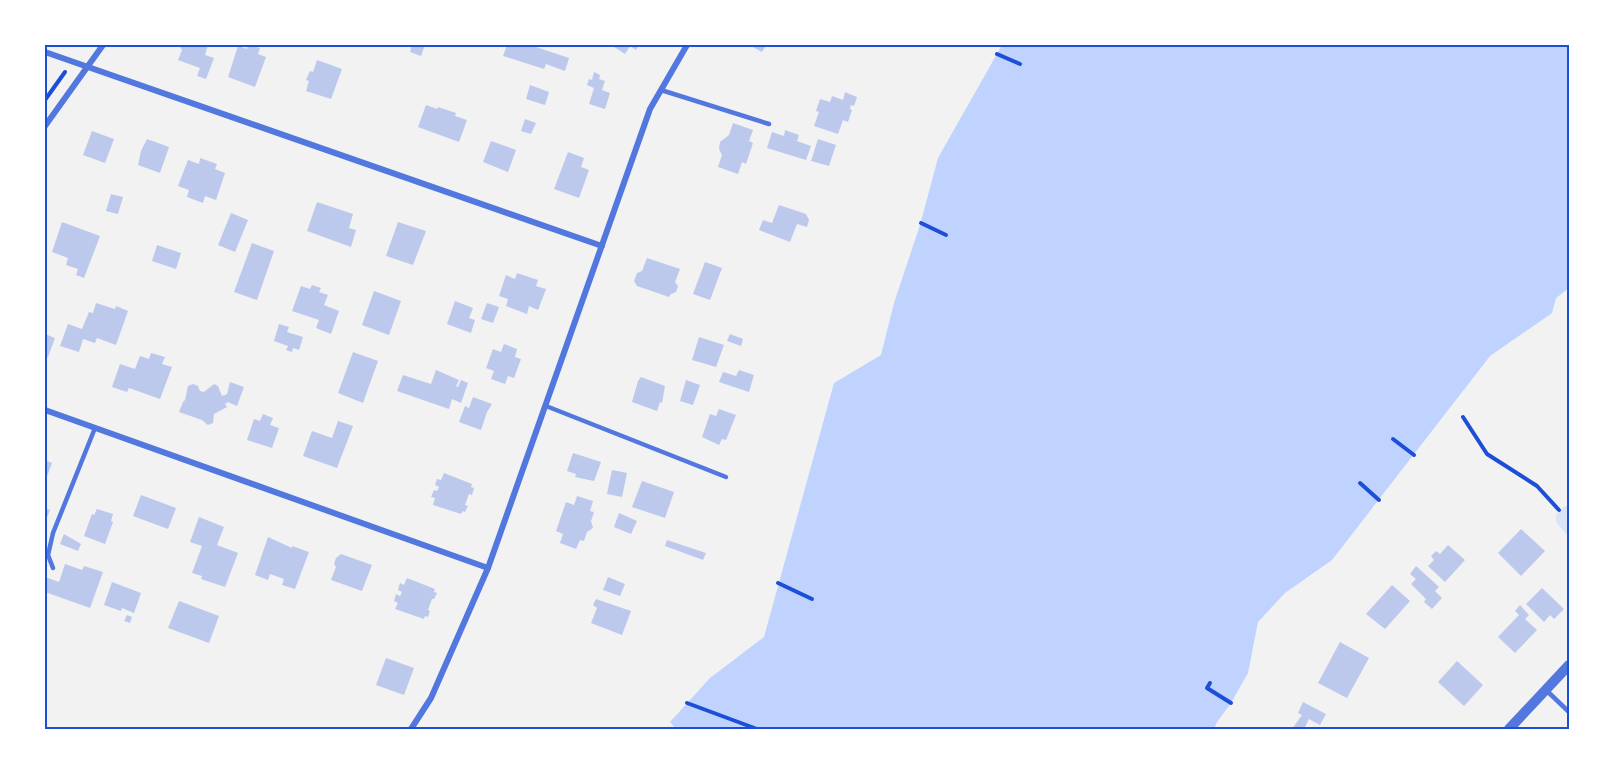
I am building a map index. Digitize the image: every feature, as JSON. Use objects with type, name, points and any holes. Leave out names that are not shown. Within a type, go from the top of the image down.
[{"type":"street","points":[[45,126],[103,45]]},
{"type":"street","points":[[411,729],[430,698],[488,568],[650,109],[687,45]]},
{"type":"street","points":[[45,52],[602,246]]},
{"type":"street","points":[[45,410],[488,568]]},
{"type":"street","points":[[1509,729],[1569,665]]},
{"type":"lane","points":[[661,90],[769,124]]},
{"type":"lane","points":[[546,406],[726,477]]},
{"type":"lane","points":[[53,568],[48,555],[53,533],[95,428]]},
{"type":"lane","points":[[1546,690],[1569,712]]},
{"type":"path","points":[[997,54],[1020,64]]},
{"type":"path","points":[[45,100],[73,62]]},
{"type":"path","points":[[921,223],[945,235]]},
{"type":"path","points":[[1463,417],[1487,453],[1537,486],[1559,510]]},
{"type":"path","points":[[1393,439],[1414,455]]},
{"type":"path","points":[[1360,483],[1379,500]]},
{"type":"path","points":[[778,583],[812,599]]},
{"type":"path","points":[[1209,683],[1207,688],[1232,703]]},
{"type":"path","points":[[687,703],[757,729]]},
{"type":"shaded area","points":[[1565,506],[1569,506],[1569,537],[1556,522],[1556,514]]},
{"type":"water","points":[[1002,45],[1569,45],[1569,288],[1556,298],[1552,313],[1490,356],[1332,560],[1285,593],[1258,622],[1248,673],[1214,729],[676,729],[670,722],[710,678],[764,637],[834,383],[881,355],[894,303],[920,225],[938,158]]},
{"type":"building","points":[[179,45],[208,45],[205,55],[214,58],[206,79],[197,76],[200,68],[178,60],[182,50]]},
{"type":"building","points":[[248,45],[260,48],[258,54],[266,57],[255,87],[228,77],[238,46],[247,49]]},
{"type":"building","points":[[412,45],[425,45],[421,56],[410,52]]},
{"type":"building","points":[[507,45],[530,45],[569,58],[565,71],[546,64],[544,69],[503,56]]},
{"type":"building","points":[[611,45],[639,45],[636,50],[630,46],[625,54]]},
{"type":"building","points":[[749,45],[766,45],[762,52]]},
{"type":"building","points":[[317,60],[342,69],[331,99],[306,91],[309,81],[306,80],[310,71],[313,72]]},
{"type":"building","points":[[594,72],[600,75],[599,79],[605,81],[602,90],[610,93],[605,109],[589,104],[594,88],[587,85],[589,79],[592,80]]},
{"type":"building","points":[[530,85],[549,92],[545,105],[526,99]]},
{"type":"building","points":[[845,92],[857,97],[854,106],[851,105],[852,110],[848,122],[843,120],[838,134],[814,126],[819,112],[816,111],[820,99],[830,102],[832,96],[843,100]]},
{"type":"building","points":[[426,105],[456,113],[455,116],[467,120],[459,142],[418,127]]},
{"type":"building","points":[[525,119],[536,123],[531,134],[521,131]]},
{"type":"building","points":[[733,123],[753,130],[749,141],[753,143],[746,164],[742,162],[738,174],[718,167],[722,155],[719,149],[720,142],[729,135]]},
{"type":"building","points":[[785,130],[799,135],[797,141],[811,146],[806,160],[767,148],[772,132],[784,136]]},
{"type":"building","points":[[92,131],[114,139],[105,163],[83,155]]},
{"type":"building","points":[[147,139],[169,147],[160,173],[138,165]]},
{"type":"building","points":[[818,139],[836,145],[829,166],[811,161]]},
{"type":"building","points":[[491,141],[516,150],[508,172],[483,162]]},
{"type":"building","points":[[568,152],[584,158],[581,167],[589,170],[579,198],[554,189]]},
{"type":"building","points":[[200,158],[217,164],[215,169],[225,173],[216,200],[205,196],[203,203],[187,197],[189,190],[178,186],[188,160],[199,164]]},
{"type":"building","points":[[111,194],[123,197],[118,214],[106,211]]},
{"type":"building","points":[[317,202],[353,214],[349,228],[356,230],[351,247],[307,231]]},
{"type":"building","points":[[779,205],[806,214],[809,220],[807,227],[797,224],[790,242],[759,230],[763,220],[772,223]]},
{"type":"building","points":[[231,213],[248,220],[235,252],[218,245]]},
{"type":"building","points":[[62,222],[100,236],[84,278],[76,275],[78,269],[66,265],[68,258],[52,252]]},
{"type":"building","points":[[398,222],[426,231],[413,265],[386,256]]},
{"type":"building","points":[[252,243],[274,251],[257,300],[234,292]]},
{"type":"building","points":[[157,245],[181,253],[176,269],[152,261]]},
{"type":"building","points":[[647,258],[680,269],[675,282],[678,286],[676,292],[669,297],[637,286],[634,281],[637,273],[642,271]]},
{"type":"building","points":[[705,262],[722,268],[710,300],[693,294]]},
{"type":"building","points":[[517,273],[538,280],[536,286],[546,289],[538,310],[529,306],[527,314],[506,306],[508,299],[499,296],[506,275],[515,279]]},
{"type":"building","points":[[312,285],[321,288],[319,292],[328,295],[324,305],[339,311],[331,334],[316,328],[319,320],[292,311],[301,286],[310,289]]},
{"type":"building","points":[[374,291],[401,301],[389,335],[362,325]]},
{"type":"building","points":[[455,301],[473,308],[469,318],[475,320],[471,333],[447,324]]},
{"type":"building","points":[[96,303],[115,309],[116,306],[128,311],[116,345],[97,338],[95,343],[83,339],[79,352],[60,346],[68,324],[82,329],[89,312],[93,313]]},
{"type":"building","points":[[487,303],[499,307],[493,323],[481,319]]},
{"type":"building","points":[[279,324],[289,327],[287,332],[303,337],[299,350],[293,348],[292,352],[286,350],[288,346],[274,341]]},
{"type":"building","points":[[45,334],[55,338],[48,357],[45,356]]},
{"type":"building","points":[[730,334],[743,339],[741,346],[727,341]]},
{"type":"building","points":[[699,337],[724,345],[716,367],[692,360]]},
{"type":"building","points":[[504,344],[517,349],[515,357],[521,359],[514,378],[508,376],[505,384],[491,379],[494,371],[486,368],[493,349],[501,352]]},
{"type":"building","points":[[353,352],[378,361],[363,403],[338,393]]},
{"type":"building","points":[[151,353],[165,357],[162,364],[172,367],[160,399],[129,388],[127,392],[112,387],[120,364],[135,369],[140,356],[149,359]]},
{"type":"building","points":[[436,370],[459,380],[456,386],[458,387],[461,380],[468,383],[461,403],[452,399],[449,409],[397,391],[403,375],[431,384]]},
{"type":"building","points":[[739,370],[754,375],[749,392],[719,382],[723,372],[736,376]]},
{"type":"building","points":[[641,377],[665,386],[662,403],[660,402],[657,411],[632,402]]},
{"type":"building","points":[[686,380],[700,385],[693,405],[680,401]]},
{"type":"building","points":[[230,382],[244,387],[237,406],[228,402],[225,404],[227,407],[214,414],[213,423],[208,425],[202,420],[179,412],[188,386],[193,384],[204,392],[214,384],[218,386],[222,396],[227,394]]},
{"type":"building","points":[[473,397],[492,404],[481,430],[459,422],[465,406],[469,408]]},
{"type":"building","points":[[719,409],[736,415],[726,440],[722,439],[719,445],[702,437],[710,414],[716,416]]},
{"type":"building","points":[[263,414],[273,418],[270,425],[279,428],[272,448],[247,440],[254,419],[260,421]]},
{"type":"building","points":[[338,421],[353,426],[337,468],[303,456],[312,431],[332,438]]},
{"type":"building","points":[[573,453],[601,462],[594,481],[575,477],[576,474],[567,471]]},
{"type":"building","points":[[45,460],[52,463],[45,482]]},
{"type":"building","points":[[612,470],[627,473],[622,497],[607,494]]},
{"type":"building","points":[[444,473],[472,484],[471,487],[474,488],[472,495],[469,494],[465,512],[461,514],[433,505],[435,498],[431,497],[434,490],[437,491],[439,487],[435,485],[437,479],[441,480]]},
{"type":"building","points":[[642,481],[674,492],[665,518],[632,507]]},
{"type":"building","points":[[141,495],[176,508],[168,529],[133,516]]},
{"type":"building","points":[[577,496],[593,501],[590,511],[594,512],[591,521],[593,528],[587,532],[584,541],[580,540],[576,549],[560,543],[563,534],[556,531],[566,502],[574,505]]},
{"type":"building","points":[[45,508],[50,510],[45,522]]},
{"type":"building","points":[[97,509],[113,514],[111,521],[113,522],[105,544],[84,536],[92,514],[94,515]]},
{"type":"building","points":[[619,513],[637,521],[631,534],[614,527]]},
{"type":"building","points":[[199,517],[224,527],[217,545],[238,553],[225,587],[201,579],[202,576],[192,573],[202,546],[190,542]]},
{"type":"building","points":[[1521,529],[1545,551],[1521,576],[1498,553]]},
{"type":"building","points":[[64,534],[81,544],[78,551],[60,544]]},
{"type":"building","points":[[268,537],[292,548],[292,546],[309,552],[295,589],[282,585],[284,579],[270,574],[268,580],[255,575]]},
{"type":"building","points":[[667,540],[706,553],[703,560],[665,546]]},
{"type":"building","points":[[1448,545],[1465,560],[1445,582],[1428,566],[1434,560],[1431,556],[1436,551],[1440,554]]},
{"type":"building","points":[[341,554],[372,565],[362,591],[331,580],[336,567],[334,564],[336,558]]},
{"type":"building","points":[[65,564],[82,570],[84,566],[103,572],[90,608],[45,592],[45,577],[59,582]]},
{"type":"building","points":[[1416,566],[1439,587],[1435,591],[1442,598],[1432,609],[1424,602],[1426,599],[1411,584],[1416,579],[1410,574]]},
{"type":"building","points":[[608,577],[625,584],[620,596],[603,590]]},
{"type":"building","points":[[407,578],[435,589],[434,592],[437,593],[432,599],[428,617],[425,616],[424,619],[395,609],[398,603],[394,601],[396,594],[400,596],[402,592],[398,590],[400,583],[404,585]]},
{"type":"building","points":[[112,582],[141,593],[134,613],[104,605]]},
{"type":"building","points":[[1392,585],[1410,601],[1385,629],[1366,614]]},
{"type":"building","points":[[1542,588],[1564,609],[1554,619],[1550,615],[1544,622],[1526,604]]},
{"type":"building","points":[[596,599],[631,611],[622,635],[591,623],[597,608],[593,605]]},
{"type":"building","points":[[179,601],[219,616],[209,643],[168,628]]},
{"type":"building","points":[[1520,605],[1529,615],[1525,619],[1537,630],[1515,653],[1498,637],[1519,615],[1515,611]]},
{"type":"building","points":[[127,615],[132,617],[130,623],[124,621]]},
{"type":"building","points":[[1340,642],[1369,658],[1347,698],[1318,683]]},
{"type":"building","points":[[386,658],[414,668],[404,695],[376,685]]},
{"type":"building","points":[[1457,661],[1483,685],[1464,706],[1438,682]]},
{"type":"building","points":[[1303,702],[1326,714],[1320,725],[1309,719],[1304,729],[1292,729],[1302,715],[1298,713]]}]
